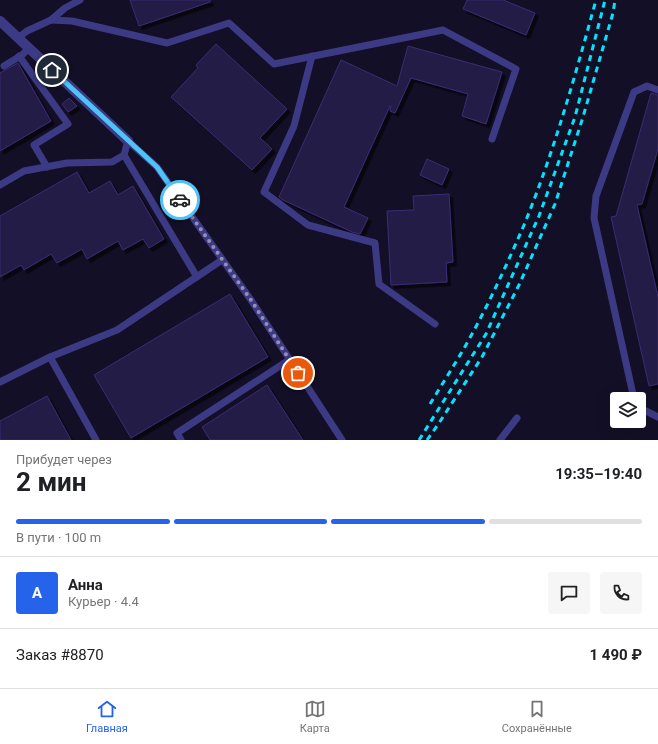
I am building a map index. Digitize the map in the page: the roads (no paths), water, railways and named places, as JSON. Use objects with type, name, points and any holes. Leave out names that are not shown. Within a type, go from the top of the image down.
[{"type":"street","points":[[0,21],[128,141]]},
{"type":"lane","points":[[18,38],[27,31],[51,20],[65,8],[80,0]]},
{"type":"lane","points":[[51,20],[72,21],[167,43],[229,23],[274,64],[443,30],[516,69],[492,140]]},
{"type":"lane","points":[[4,66],[28,48]]},
{"type":"lane","points":[[19,56],[68,124],[34,145],[47,167]]},
{"type":"lane","points":[[312,56],[294,126],[264,192],[308,225],[375,243],[379,284],[435,324]]},
{"type":"lane","points":[[632,392],[594,218],[596,196],[634,92],[646,86],[658,90]]},
{"type":"lane","points":[[0,185],[24,171],[67,163],[112,162],[124,155],[128,141],[157,167],[251,300],[342,440]]},
{"type":"lane","points":[[124,155],[197,277]]},
{"type":"lane","points":[[0,382],[50,357],[117,330],[222,260]]},
{"type":"lane","points":[[50,357],[96,440]]},
{"type":"lane","points":[[181,440],[177,433],[289,360]]},
{"type":"lane","points":[[646,411],[658,417]]},
{"type":"lane","points":[[500,440],[517,418]]},
{"type":"railway","points":[[430,404],[479,321],[524,225],[554,142],[596,0]]},
{"type":"railway","points":[[419,440],[486,334],[539,216],[575,117],[605,0]]},
{"type":"railway","points":[[427,440],[482,357],[519,285],[555,204],[583,117],[613,13],[615,0]]}]
